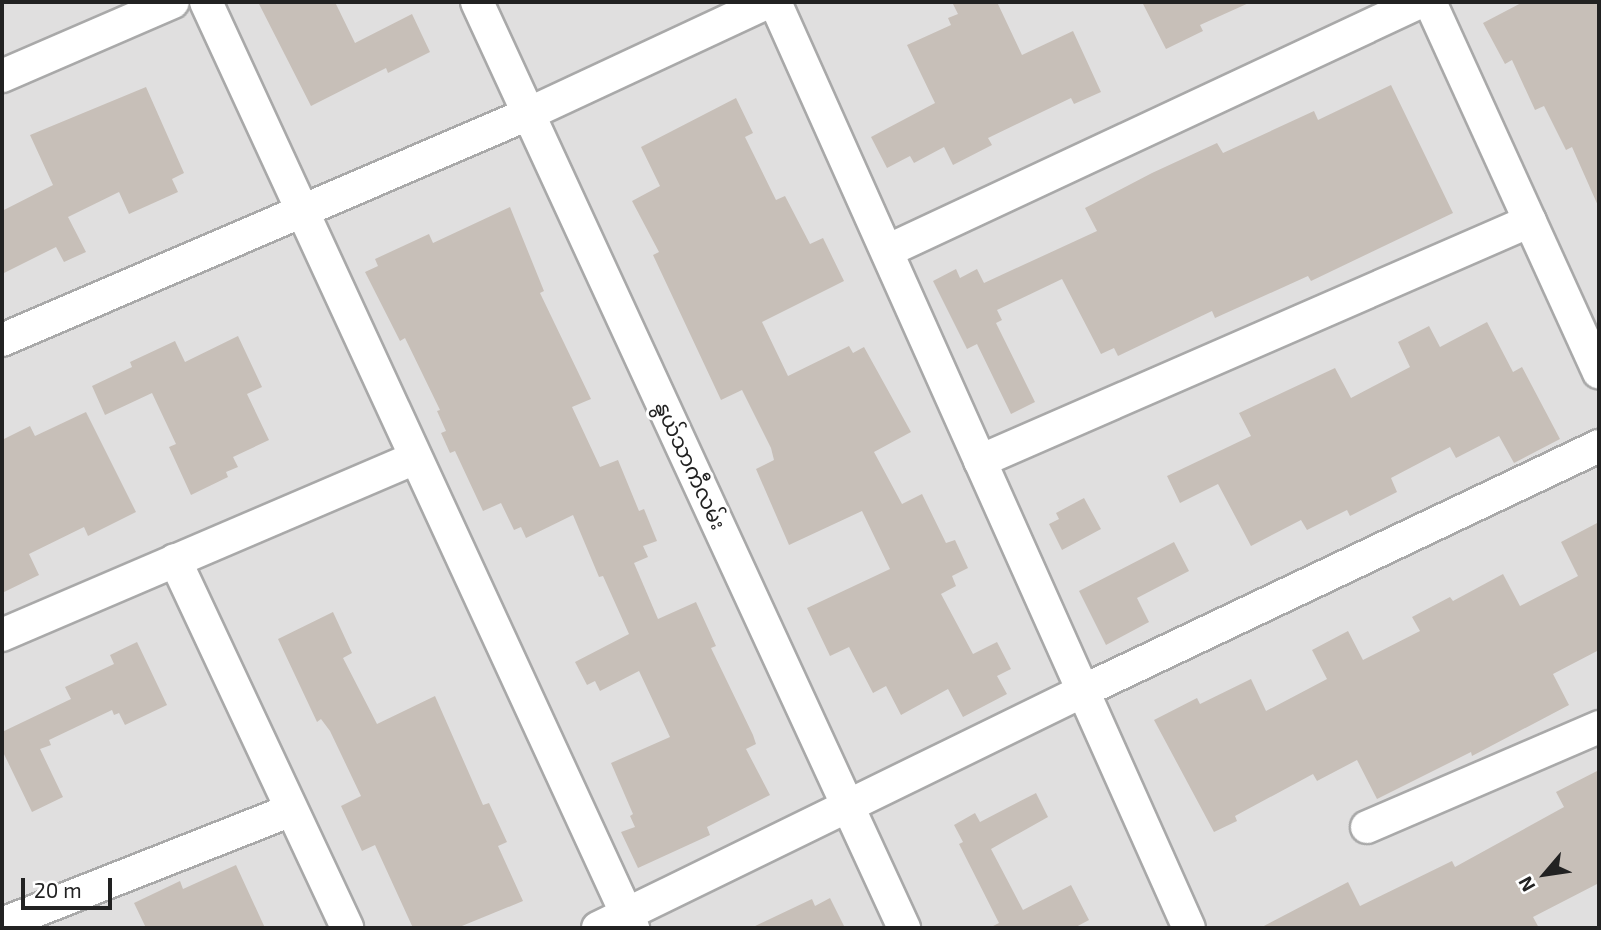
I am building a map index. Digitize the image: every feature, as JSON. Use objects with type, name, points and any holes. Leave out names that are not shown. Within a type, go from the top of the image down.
[{"type":"street","points":[[2,76],[173,2]]},
{"type":"street","points":[[206,2],[630,922]]},
{"type":"street","name":"နွယ်သာကီလမ်း","points":[[477,2],[904,928]]},
{"type":"street","points":[[2,340],[528,114],[768,2]]},
{"type":"street","points":[[775,2],[1189,928]]},
{"type":"street","points":[[887,251],[1420,2]]},
{"type":"street","points":[[1430,2],[1599,372]]},
{"type":"street","points":[[980,461],[1530,221]]},
{"type":"street","points":[[598,928],[630,922],[849,805],[1599,446]]},
{"type":"street","points":[[2,635],[414,458]]},
{"type":"street","points":[[175,560],[347,928]]},
{"type":"street","points":[[1367,827],[1599,727]]},
{"type":"street","points":[[2,924],[291,810]]},
{"type":"shaded area","points":[[2,2],[1599,2],[1599,928],[2,928]]},
{"type":"building","points":[[258,2],[335,2],[355,43],[412,14],[430,52],[388,73],[386,68],[311,106]]},
{"type":"building","points":[[952,2],[997,2],[1022,55],[1073,31],[1101,92],[1074,104],[1071,98],[988,138],[992,145],[953,165],[944,147],[914,163],[910,156],[887,168],[871,137],[935,103],[907,45],[951,25],[948,18],[958,14]]},
{"type":"building","points":[[1142,2],[1251,2],[1200,25],[1203,31],[1166,49]]},
{"type":"building","points":[[1523,2],[1599,2],[1599,208],[1572,147],[1566,150],[1544,106],[1535,110],[1512,60],[1505,64],[1483,23]]},
{"type":"building","points":[[1391,85],[1453,213],[1311,281],[1308,276],[1215,318],[1212,311],[1118,356],[1114,348],[1101,354],[1062,279],[997,310],[1002,320],[996,323],[1035,402],[1011,414],[977,344],[967,349],[933,281],[956,269],[960,278],[977,269],[984,283],[1097,231],[1085,208],[1152,173],[1217,143],[1223,153],[1314,111],[1318,120]]},
{"type":"building","points":[[146,87],[184,173],[172,179],[178,192],[129,214],[119,192],[68,217],[86,252],[64,262],[56,247],[2,274],[2,211],[53,185],[30,135]]},
{"type":"building","points":[[736,98],[753,133],[745,137],[776,200],[785,196],[810,244],[823,238],[844,281],[762,322],[788,376],[849,346],[853,353],[864,347],[911,432],[874,452],[902,504],[922,494],[946,543],[955,540],[968,568],[952,576],[956,586],[941,594],[973,654],[997,642],[1011,669],[997,676],[1007,694],[963,717],[948,689],[901,715],[886,686],[873,693],[849,647],[830,656],[807,608],[890,569],[862,511],[789,545],[756,469],[774,460],[771,448],[742,390],[721,400],[653,255],[659,252],[632,201],[660,186],[641,147]]},
{"type":"building","points":[[510,207],[544,291],[540,293],[591,399],[572,407],[600,467],[618,460],[639,511],[644,509],[657,541],[643,546],[648,557],[634,563],[658,619],[696,602],[716,646],[711,648],[753,735],[756,744],[746,749],[770,795],[707,827],[710,835],[638,868],[621,832],[635,827],[630,816],[633,814],[611,763],[670,737],[639,671],[600,691],[595,681],[587,685],[575,662],[629,634],[603,576],[599,577],[573,515],[526,538],[521,527],[514,530],[501,503],[483,511],[455,451],[450,453],[441,433],[446,431],[437,411],[440,410],[405,338],[400,341],[365,272],[378,266],[375,259],[429,234],[433,243]]},
{"type":"building","points":[[1487,322],[1513,372],[1522,367],[1560,439],[1514,463],[1499,436],[1456,458],[1450,447],[1391,478],[1397,492],[1350,516],[1347,510],[1307,530],[1301,520],[1251,546],[1218,484],[1180,503],[1167,476],[1251,436],[1239,413],[1335,368],[1351,398],[1410,367],[1398,342],[1429,326],[1440,347]]},
{"type":"building","points":[[238,336],[262,387],[247,394],[269,440],[233,457],[238,467],[226,472],[228,477],[191,495],[169,447],[176,444],[152,393],[105,415],[92,386],[132,367],[130,362],[175,341],[185,362]]},
{"type":"building","points":[[86,412],[136,512],[88,536],[84,527],[29,554],[39,575],[2,593],[2,440],[30,426],[35,436]]},
{"type":"building","points":[[1084,498],[1101,529],[1062,550],[1049,524],[1059,519],[1056,513]]},
{"type":"building","points":[[1599,522],[1599,650],[1553,674],[1569,705],[1472,756],[1471,752],[1377,799],[1357,760],[1317,781],[1313,774],[1235,816],[1237,821],[1214,832],[1154,720],[1197,698],[1200,704],[1251,679],[1266,711],[1327,679],[1312,650],[1348,631],[1363,660],[1420,631],[1412,617],[1450,597],[1453,601],[1503,574],[1520,606],[1578,576],[1561,542]]},
{"type":"building","points":[[1174,542],[1189,571],[1137,598],[1149,622],[1106,645],[1079,591]]},
{"type":"building","points":[[333,612],[352,653],[343,658],[377,724],[435,696],[483,805],[489,803],[507,842],[498,846],[523,901],[457,928],[413,928],[375,845],[362,851],[341,806],[361,796],[330,731],[321,719],[317,722],[278,639]]},
{"type":"building","points":[[137,642],[167,705],[125,725],[119,713],[114,715],[112,710],[49,740],[51,745],[40,749],[63,797],[32,812],[2,750],[2,732],[71,699],[65,687],[114,664],[110,655]]},
{"type":"building","points":[[1599,770],[1599,883],[1533,917],[1539,928],[1260,928],[1348,882],[1360,906],[1452,861],[1455,867],[1564,807],[1556,792]]},
{"type":"building","points":[[1036,793],[1048,817],[991,849],[1023,910],[1071,885],[1089,920],[1074,928],[989,928],[999,923],[959,844],[963,842],[954,825],[975,813],[980,822]]},
{"type":"building","points":[[236,865],[265,928],[146,928],[134,903],[180,881],[183,889]]},
{"type":"building","points":[[830,898],[845,928],[751,928],[812,899],[815,906]]}]
